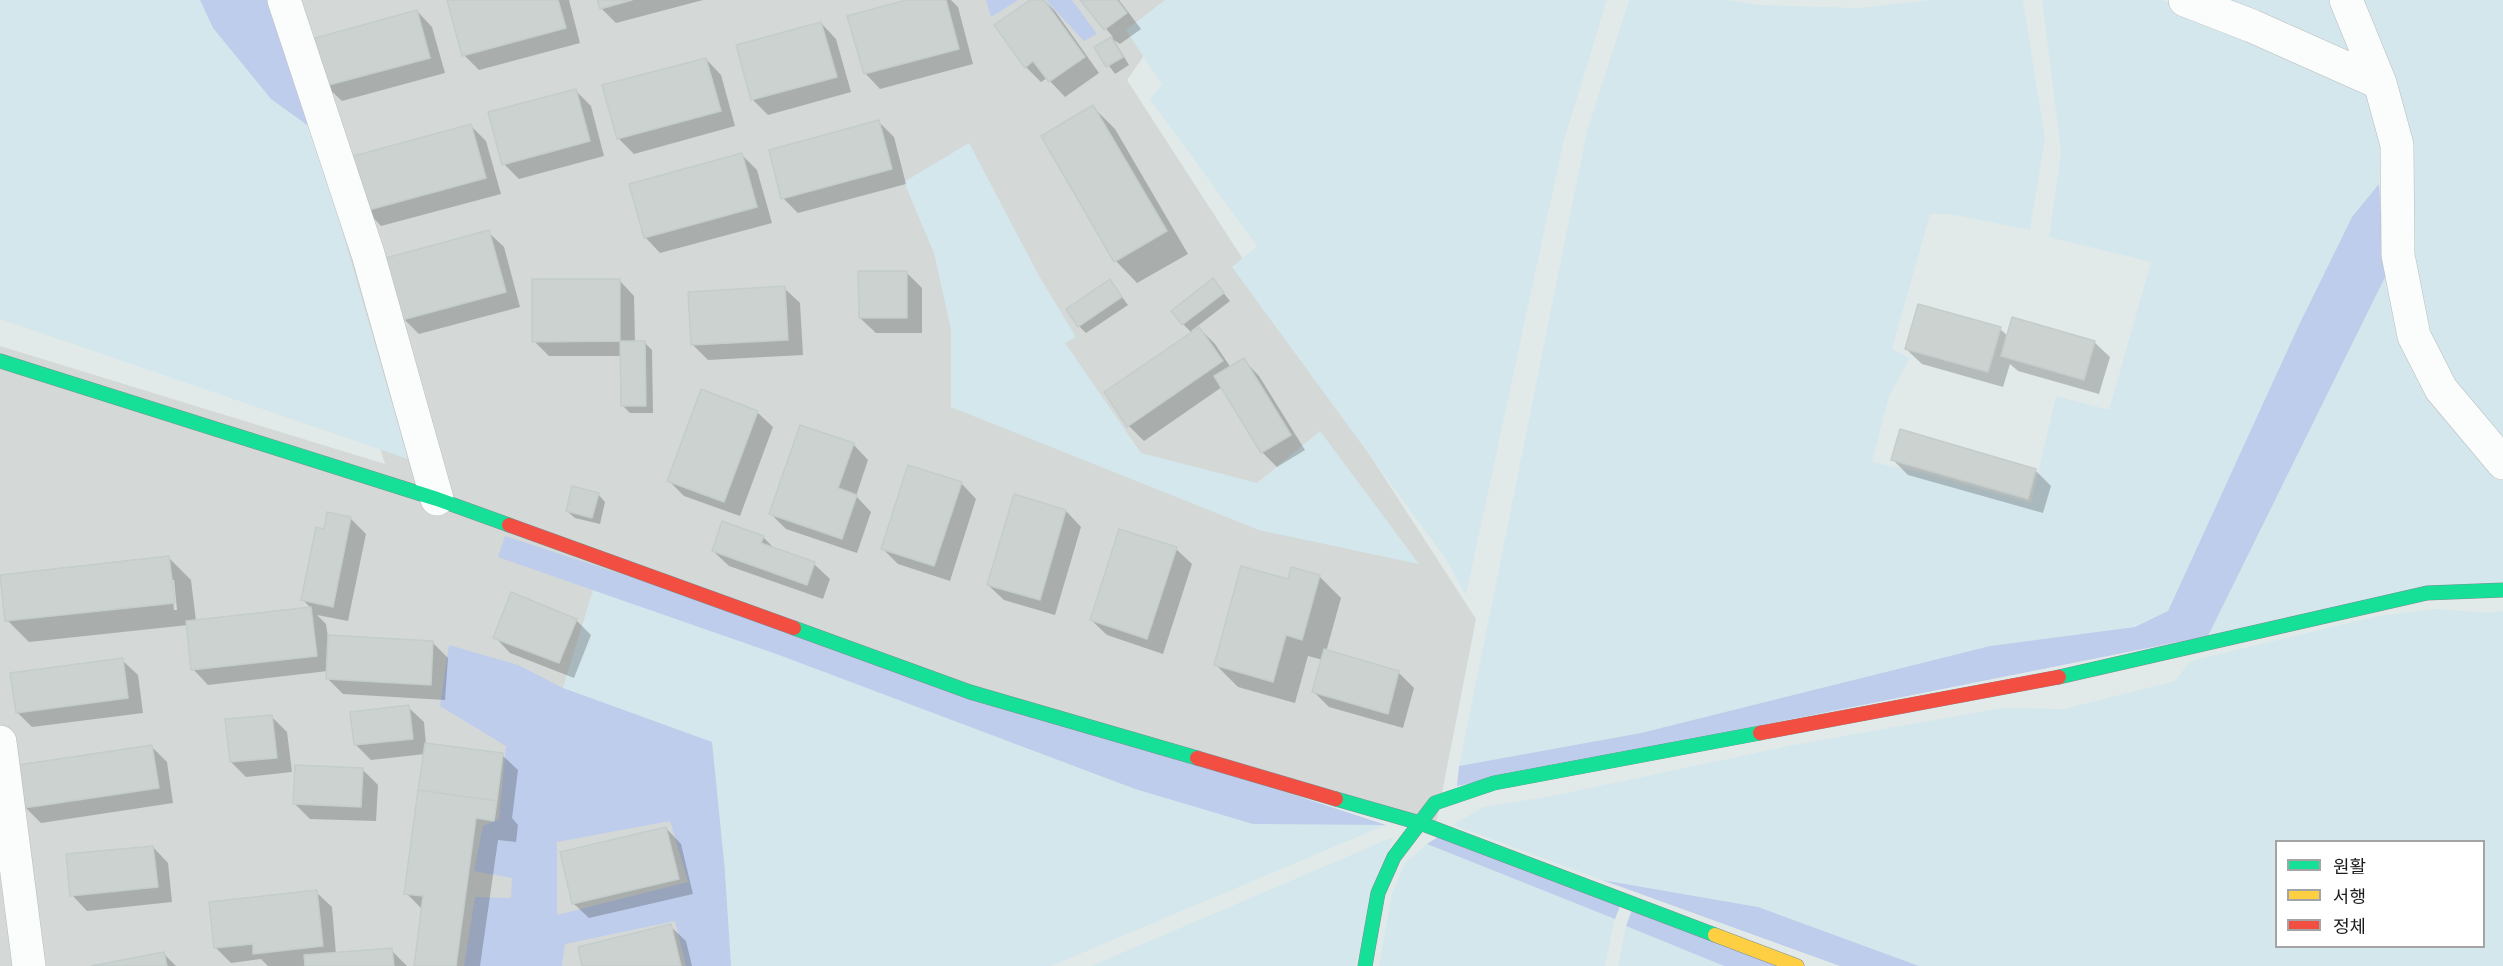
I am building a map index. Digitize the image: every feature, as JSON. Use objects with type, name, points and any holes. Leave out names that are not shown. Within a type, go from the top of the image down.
[{"type":"street","points":[[284,0],[368,254],[437,499]]},
{"type":"street","points":[[2185,0],[2252,26],[2380,83]]},
{"type":"street","points":[[2346,0],[2380,83],[2397,145],[2398,255],[2414,336],[2440,389],[2503,463]]},
{"type":"street","points":[[0,361],[437,499],[970,692],[1420,823],[1797,966]]},
{"type":"street","points":[[1365,966],[1378,893],[1394,857],[1435,803],[1494,783],[2089,671],[2427,593],[2503,590]]},
{"type":"street","points":[[0,742],[29,966]]},
{"type":"shaded area","points":[[0,0],[200,0],[213,28],[271,99],[313,129],[408,459],[0,319]]},
{"type":"shaded area","points":[[200,0],[268,0],[313,129],[271,99],[213,28]]},
{"type":"shaded area","points":[[243,0],[1183,0],[1127,80],[1476,619],[1436,824],[631,604],[715,966],[0,966],[0,346],[385,464]]},
{"type":"shaded area","points":[[986,0],[1018,0],[991,17]]},
{"type":"shaded area","points":[[1046,0],[1072,0],[1097,34],[1084,41]]},
{"type":"shaded area","points":[[1165,0],[1607,0],[1563,144],[1466,595],[1445,558],[1232,267],[1257,246],[1150,99],[1162,85],[1126,30]]},
{"type":"shaded area","points":[[1629,0],[1729,0],[1758,5],[1859,8],[1930,0],[2023,0],[2045,138],[2030,230],[1949,214],[1930,214],[1892,349],[1910,358],[1889,396],[1872,462],[1924,473],[2031,503],[2056,396],[2109,410],[2151,262],[2049,237],[2061,152],[2042,0],[2162,0],[2235,27],[2367,90],[2384,126],[2379,184],[2352,217],[2299,325],[2168,611],[2135,627],[1990,646],[1641,733],[1459,766],[1587,131]]},
{"type":"shaded area","points":[[2230,0],[2337,0],[2357,56]]},
{"type":"shaded area","points":[[2361,0],[2503,0],[2503,442],[2465,399],[2422,320]]},
{"type":"shaded area","points":[[969,143],[1039,276],[1076,337],[1065,343],[1141,453],[1257,483],[1320,431],[1419,564],[1259,530],[951,407],[951,329],[934,253],[904,182]]},
{"type":"shaded area","points":[[2379,184],[2382,230],[2392,263],[2208,636],[1457,786],[1459,766],[1641,733],[1990,646],[2135,627],[2168,611],[2299,325],[2352,217]]},
{"type":"shaded area","points":[[2392,263],[2503,473],[2503,582],[2208,636]]},
{"type":"shaded area","points":[[505,536],[1386,825],[1253,824],[1135,789],[779,655],[498,557]]},
{"type":"shaded area","points":[[593,590],[779,655],[1135,789],[1253,824],[1386,825],[1051,966],[731,966],[725,872],[563,688]]},
{"type":"shaded area","points":[[2436,609],[2489,613],[2503,611],[2503,966],[1919,966],[1758,907],[1602,880],[1453,825],[1483,807],[1552,796],[1793,745],[2002,708],[2064,709],[2175,681],[2190,661],[2378,616]]},
{"type":"shaded area","points":[[449,645],[518,665],[563,688],[712,742],[725,872],[731,966],[686,966],[675,921],[565,944],[562,966],[464,966],[475,897],[511,898],[512,878],[474,871],[483,826],[499,819],[506,746],[440,706]],"holes":[[[670,821],[688,882],[557,915],[557,842]]]},
{"type":"shaded area","points":[[1393,837],[1355,966],[1091,966]]},
{"type":"shaded area","points":[[1438,837],[1620,906],[1615,919],[1427,844]]},
{"type":"shaded area","points":[[1427,844],[1615,919],[1605,966],[1379,966],[1392,893],[1406,862]]},
{"type":"shaded area","points":[[1602,880],[1758,907],[1919,966],[1840,966]]},
{"type":"shaded area","points":[[1632,910],[1779,966],[1724,966],[1626,926]]},
{"type":"shaded area","points":[[1626,926],[1724,966],[1618,966]]},
{"type":"building","points":[[447,0],[558,0],[566,28],[462,56]]},
{"type":"building","points":[[597,0],[632,0],[600,9]]},
{"type":"building","points":[[906,0],[946,0],[959,49],[864,74],[847,16]]},
{"type":"building","points":[[1030,0],[1044,0],[1085,57],[1049,82],[1033,61],[1025,68],[994,25]]},
{"type":"building","points":[[1080,0],[1117,0],[1127,13],[1104,30]]},
{"type":"building","points":[[417,10],[430,58],[325,86],[312,39]]},
{"type":"building","points":[[821,22],[837,77],[751,100],[736,45]]},
{"type":"building","points":[[1111,37],[1123,57],[1106,67],[1094,47]]},
{"type":"building","points":[[706,58],[721,111],[617,139],[602,85]]},
{"type":"building","points":[[576,89],[590,141],[502,165],[488,112]]},
{"type":"building","points":[[1093,105],[1167,231],[1114,262],[1041,136]]},
{"type":"building","points":[[879,120],[892,169],[781,199],[769,150]]},
{"type":"building","points":[[471,124],[486,178],[365,211],[350,157]]},
{"type":"building","points":[[742,153],[757,207],[644,238],[629,184]]},
{"type":"building","points":[[489,230],[506,292],[402,320],[386,258]]},
{"type":"building","points":[[858,271],[907,271],[907,318],[859,318]]},
{"type":"building","points":[[1213,278],[1224,293],[1182,325],[1171,311]]},
{"type":"building","points":[[532,279],[620,279],[620,341],[532,342]]},
{"type":"building","points":[[1110,279],[1122,297],[1078,327],[1066,309]]},
{"type":"building","points":[[785,286],[788,340],[691,345],[688,292]]},
{"type":"building","points":[[1918,304],[2001,327],[1988,372],[1905,349]]},
{"type":"building","points":[[2012,317],[2095,341],[2084,380],[2001,356]]},
{"type":"building","points":[[1199,327],[1223,361],[1127,427],[1104,392]]},
{"type":"building","points":[[620,341],[645,341],[646,406],[621,406]]},
{"type":"building","points":[[1244,358],[1291,435],[1261,453],[1214,376]]},
{"type":"building","points":[[701,389],[758,411],[724,502],[667,481]]},
{"type":"building","points":[[800,425],[854,443],[838,488],[857,495],[842,539],[769,514]]},
{"type":"building","points":[[1900,429],[2036,469],[2028,499],[1891,460]]},
{"type":"building","points":[[908,465],[962,482],[934,566],[881,549]]},
{"type":"building","points":[[572,486],[599,493],[592,518],[566,511]]},
{"type":"building","points":[[1014,494],[1066,510],[1040,600],[987,585]]},
{"type":"building","points":[[327,512],[351,517],[333,607],[301,600],[316,527],[324,529]]},
{"type":"building","points":[[722,521],[764,536],[761,543],[815,562],[807,585],[712,551]]},
{"type":"building","points":[[1119,529],[1177,547],[1147,639],[1090,620]]},
{"type":"building","points":[[169,556],[175,603],[5,621],[0,575]]},
{"type":"building","points":[[1241,566],[1288,579],[1291,567],[1320,575],[1302,640],[1286,635],[1273,682],[1214,665]]},
{"type":"building","points":[[511,592],[577,619],[559,663],[493,638]]},
{"type":"building","points":[[311,607],[317,656],[191,670],[186,621]]},
{"type":"building","points":[[328,635],[433,641],[431,685],[326,679]]},
{"type":"building","points":[[1324,649],[1399,671],[1388,714],[1312,692]]},
{"type":"building","points":[[123,658],[128,698],[16,713],[10,673]]},
{"type":"building","points":[[409,705],[413,739],[354,745],[350,712]]},
{"type":"building","points":[[272,715],[277,758],[230,762],[225,719]]},
{"type":"building","points":[[425,743],[503,753],[497,801],[418,790]]},
{"type":"building","points":[[152,745],[159,788],[24,808],[18,765]]},
{"type":"building","points":[[295,765],[363,768],[361,807],[293,804]]},
{"type":"building","points":[[418,790],[497,801],[494,821],[476,818],[456,966],[414,966],[423,896],[404,894]]},
{"type":"building","points":[[666,827],[679,879],[572,904],[560,852]]},
{"type":"building","points":[[153,846],[158,887],[70,896],[66,854]]},
{"type":"building","points":[[317,890],[323,946],[253,954],[253,944],[214,948],[209,902]]},
{"type":"building","points":[[671,924],[681,966],[582,966],[578,947]]},
{"type":"building","points":[[392,948],[394,966],[305,966],[304,955]]},
{"type":"building","points":[[164,952],[167,966],[91,966]]},
{"type":"traffic: fast","points":[[0,361],[437,499],[509,525]]},
{"type":"traffic: fast","points":[[2059,677],[2427,593],[2503,590]]},
{"type":"traffic: fast","points":[[794,628],[970,692],[1197,758]]},
{"type":"traffic: fast","points":[[1365,966],[1378,893],[1394,857],[1435,803],[1494,783],[1760,733]]},
{"type":"traffic: fast","points":[[1336,799],[1420,823],[1715,935]]},
{"type":"traffic: slow","points":[[1715,935],[1797,966]]},
{"type":"traffic: jam","points":[[509,525],[794,628]]},
{"type":"traffic: jam","points":[[1760,733],[2059,677]]},
{"type":"traffic: jam","points":[[1197,758],[1336,799]]}]
